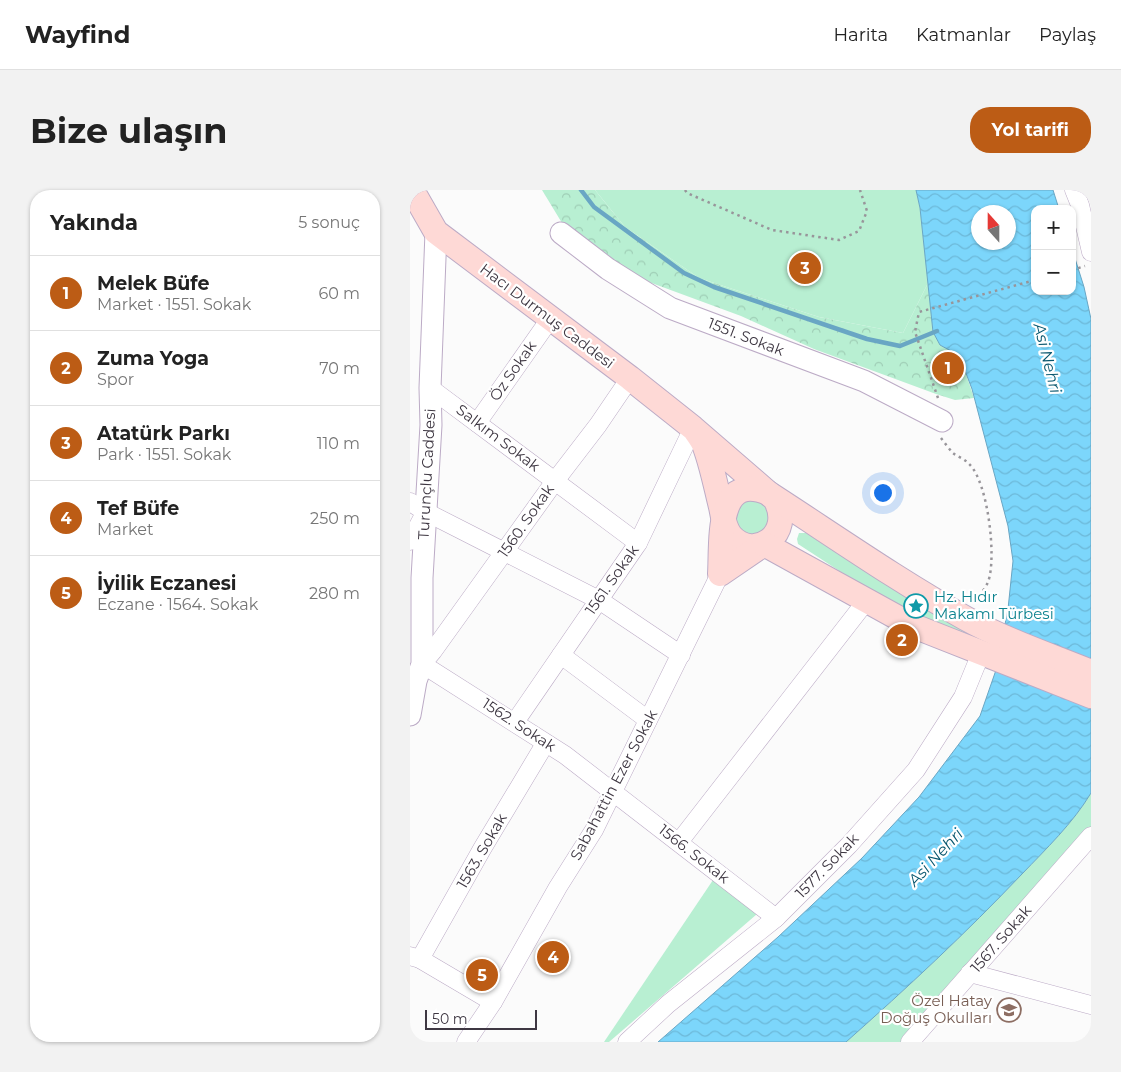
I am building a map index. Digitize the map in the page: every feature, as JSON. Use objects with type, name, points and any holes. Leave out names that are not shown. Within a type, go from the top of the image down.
[{"type":"main road","name":"Hacı Durmuş Caddesi","points":[[412,190],[436,232],[630,378],[694,429],[775,499],[780,507],[780,525],[776,534],[764,544],[754,546],[737,542],[727,530],[705,446],[694,429]]},
{"type":"main road","name":"Hacı Durmuş Caddesi","points":[[724,518],[727,504],[733,496],[741,491],[750,489],[768,493],[899,578],[965,618],[993,632],[1091,672]]},
{"type":"main road","name":"Sabahattin Ezer Sokak","points":[[720,574],[724,518]]},
{"type":"main road","name":"Hacı Durmuş Caddesi","points":[[764,544],[911,625],[1091,696]]},
{"type":"main road","points":[[720,574],[764,544]]},
{"type":"street","points":[[1074,190],[1080,205],[1091,252]]},
{"type":"street","name":"Turunçlu Caddesi","points":[[410,715],[416,681],[422,664],[422,578],[418,507],[431,425],[430,388],[436,232]]},
{"type":"street","name":"1551. Sokak","points":[[561,233],[608,270],[670,308],[864,381],[942,420]]},
{"type":"street","name":"Öz Sokak","points":[[477,423],[550,318]]},
{"type":"street","name":"1560. Sokak","points":[[422,664],[554,481],[598,425],[630,378]]},
{"type":"street","name":"Salkım Sokak","points":[[430,388],[638,543]]},
{"type":"street","name":"1561. Sokak","points":[[515,722],[638,543],[694,429]]},
{"type":"street","points":[[410,541],[418,507],[599,600],[681,656]]},
{"type":"street","name":"Sabahattin Ezer Sokak","points":[[466,1042],[493,1002],[558,887],[594,830],[720,574]]},
{"type":"street","points":[[679,842],[867,600]]},
{"type":"street","name":"1577. Sokak","points":[[627,1042],[668,1004],[776,918],[849,844],[916,770],[964,697],[981,653]]},
{"type":"street","points":[[561,656],[648,720]]},
{"type":"street","name":"1562. Sokak","points":[[422,664],[565,755],[613,791]]},
{"type":"street","name":"1563. Sokak","points":[[415,957],[545,744]]},
{"type":"street","name":"1566. Sokak","points":[[613,791],[776,918]]},
{"type":"street","name":"1567. Sokak","points":[[910,1042],[1091,836]]},
{"type":"street","points":[[415,957],[493,1002]]},
{"type":"street","points":[[970,974],[1091,1005]]},
{"type":"path","points":[[685,190],[687,193],[772,230],[839,240],[859,231],[867,211],[860,190]]},
{"type":"path","points":[[1076,269],[1091,265]]},
{"type":"path","points":[[965,618],[988,582],[991,556],[990,525],[984,495],[977,474],[970,464],[952,452],[938,434],[944,417],[915,332],[919,312],[1031,281]]},
{"type":"green space","points":[[542,190],[595,190],[625,227],[699,278],[819,317],[903,333],[928,283],[933,332],[940,345],[951,351],[964,368],[974,398],[955,400],[936,394],[814,349],[741,316],[638,278],[562,223]]},
{"type":"green space","points":[[595,190],[916,190],[920,208],[928,283],[903,333],[819,317],[699,278],[625,227]]},
{"type":"green space","points":[[751,500],[763,501],[773,516],[761,536],[743,533],[737,523],[737,509]]},
{"type":"green space","points":[[799,533],[806,533],[868,572],[979,636],[975,637],[930,623],[864,587],[798,544]]},
{"type":"green space","points":[[1091,793],[1091,840],[904,1042],[846,1042],[936,960],[1001,896],[1059,835]]},
{"type":"green space","points":[[713,880],[757,914],[609,1042],[604,1042]]},
{"type":"water","name":"Asi Nehri","points":[[916,190],[1053,190],[1058,205],[1031,205],[1031,295],[1076,295],[1076,262],[1091,319],[1091,793],[1059,835],[1001,896],[936,960],[846,1042],[658,1042],[778,937],[862,858],[919,797],[980,716],[996,670],[1008,609],[1013,561],[1008,526],[972,389],[964,368],[951,351],[940,345],[933,332],[920,208]]},
{"type":"waterway","points":[[581,190],[594,207],[684,273],[714,287],[867,339],[900,346],[937,331]]},
{"type":"place","name":"Atatürk Parkı","points":[[805,268]]},
{"type":"place","name":"Melek Büfe","points":[[948,368]]},
{"type":"place","name":"Hz. Hıdır Makamı Türbesi","points":[[916,606]]},
{"type":"place","name":"Zuma Yoga","points":[[902,640]]},
{"type":"place","name":"Tef Büfe","points":[[553,957]]},
{"type":"place","name":"İyilik Eczanesi","points":[[482,975]]},
{"type":"place","name":"Özel Hatay Doğuş Okulları","points":[[1009,1010]]}]
